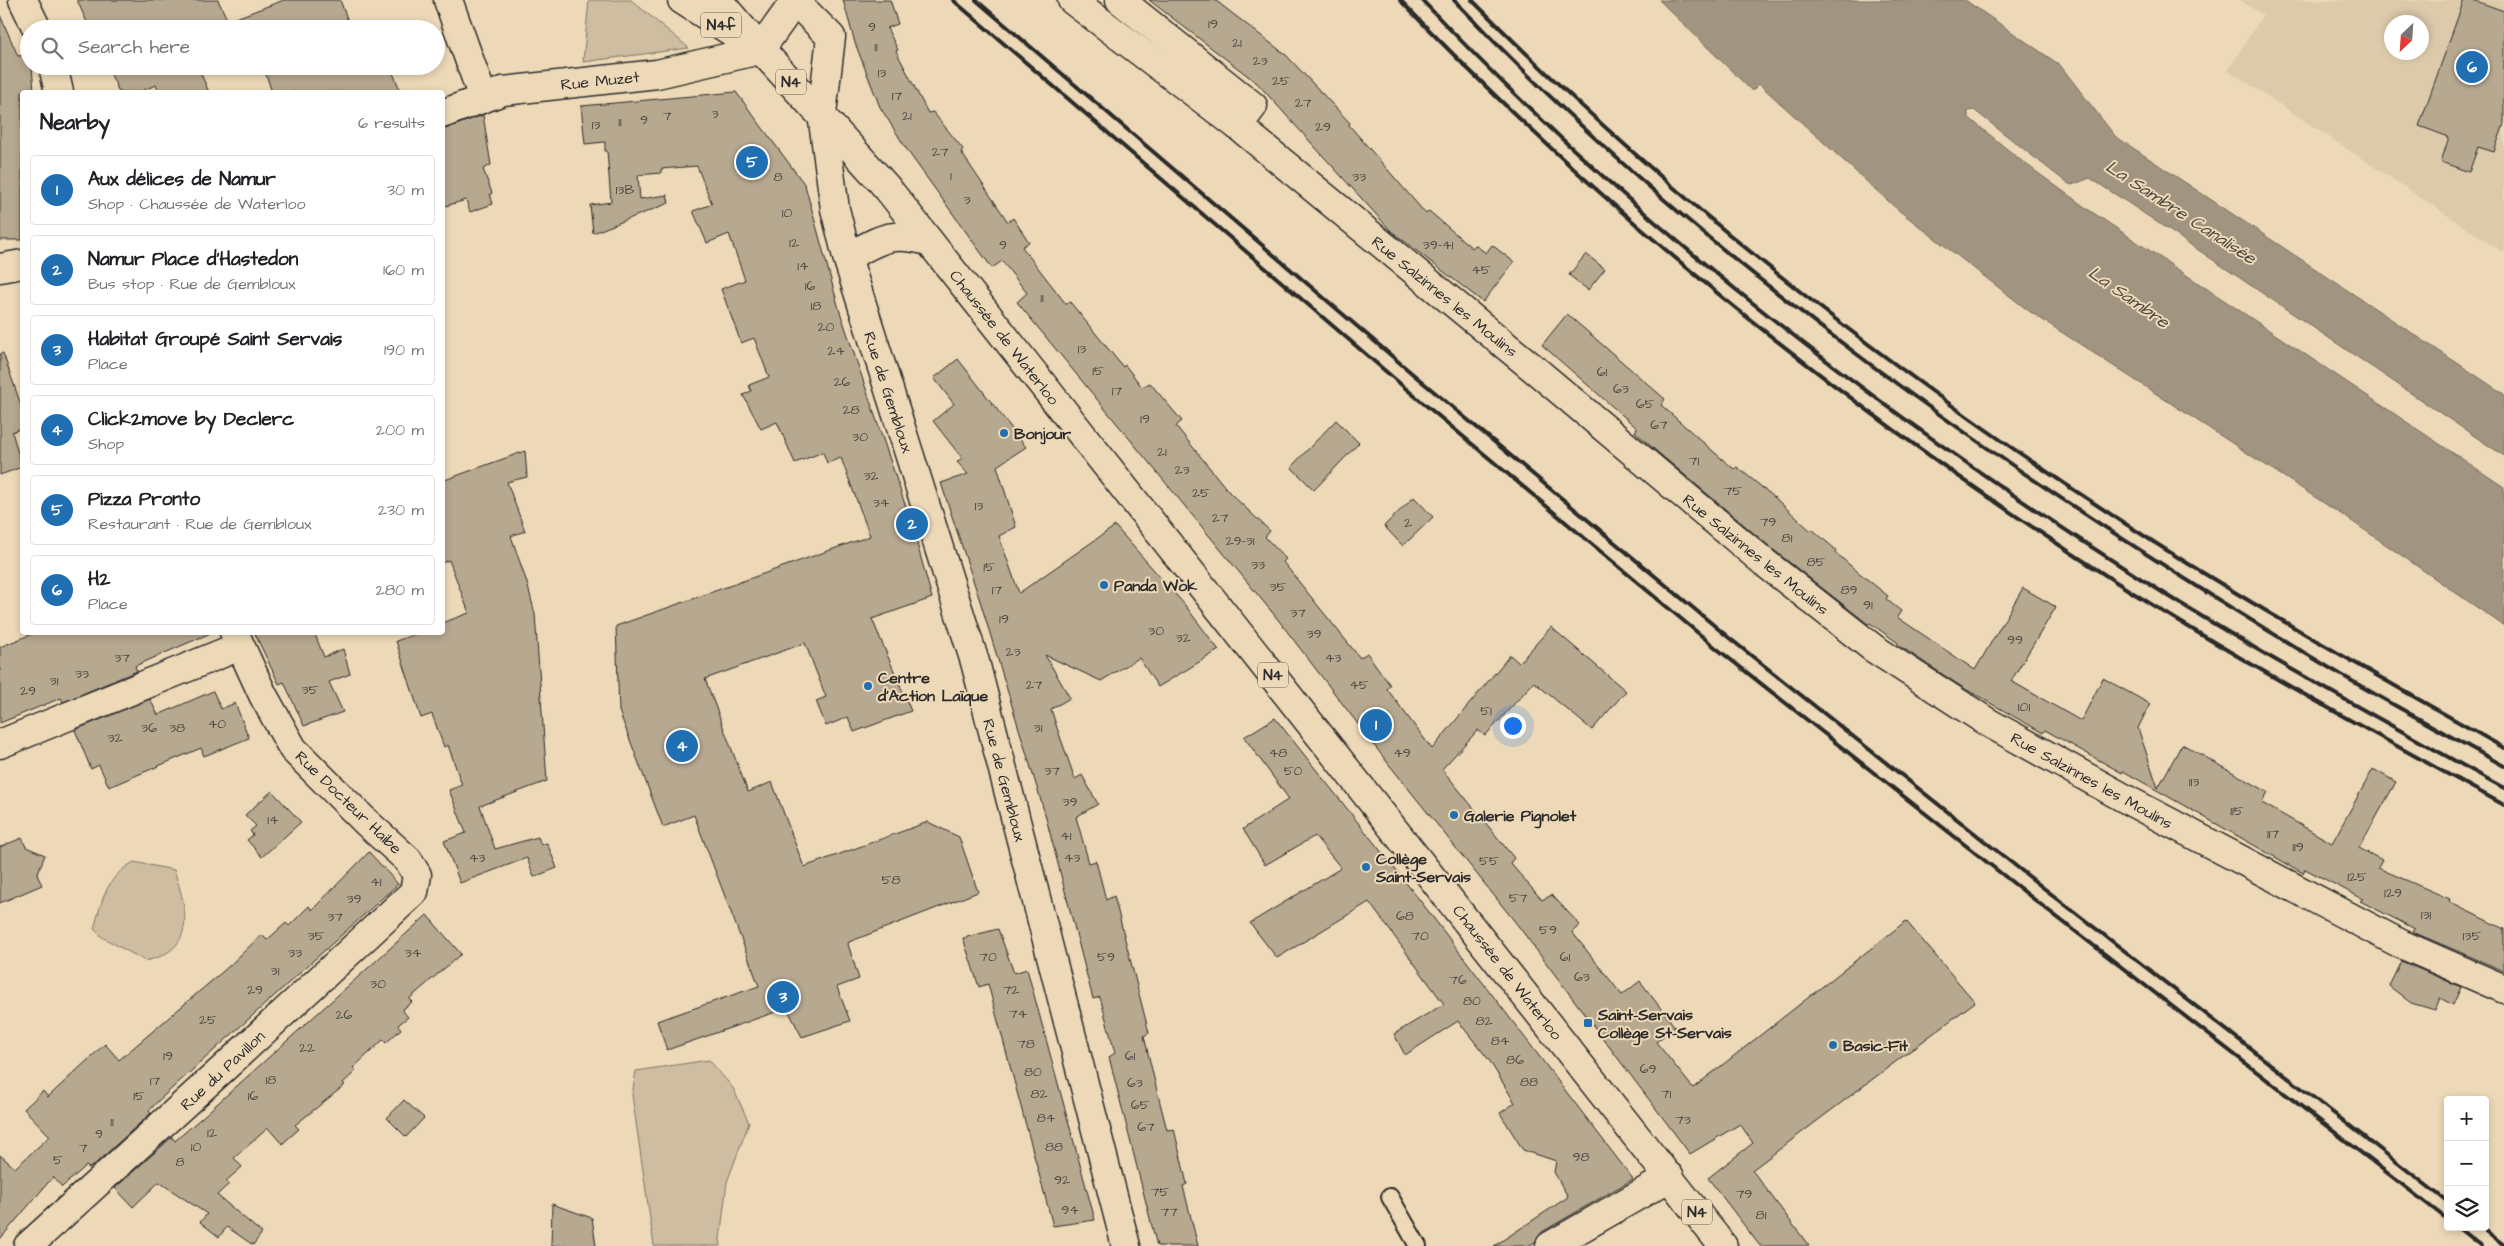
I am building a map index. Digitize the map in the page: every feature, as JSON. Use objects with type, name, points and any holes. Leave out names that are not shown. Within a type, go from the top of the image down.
[{"type":"street","points":[[23,0],[33,20]]},
{"type":"street","points":[[448,0],[493,94]]},
{"type":"street","name":"N4f","points":[[682,0],[760,50]]},
{"type":"street","name":"N4","points":[[718,0],[760,50]]},
{"type":"street","points":[[760,50],[795,0]]},
{"type":"street","name":"Rue de Gembloux","points":[[795,0],[831,36],[822,114],[835,209],[847,257],[975,662],[1126,1246]]},
{"type":"street","name":"Rue Salzinnes les Moulins","points":[[1072,0],[1238,126],[1539,373],[1765,563],[1881,653],[1989,723],[2133,803],[2400,944],[2504,989]]},
{"type":"street","points":[[1120,0],[1253,106],[1238,126]]},
{"type":"street","name":"Rue Muzet","points":[[445,113],[493,94],[561,84],[657,74],[760,50]]},
{"type":"street","name":"Chaussée de Waterloo","points":[[760,50],[822,114],[888,189],[1723,1246]]},
{"type":"street","points":[[55,75],[59,90]]},
{"type":"street","points":[[847,257],[875,241],[903,235],[929,241]]},
{"type":"street","points":[[0,268],[20,264]]},
{"type":"street","points":[[0,744],[237,639]]},
{"type":"street","name":"Rue Docteur Haibe","points":[[237,639],[263,695],[293,749],[367,823],[408,860],[417,875],[414,892]]},
{"type":"street","name":"Rue du Pavillon","points":[[28,1246],[414,892]]},
{"type":"street","points":[[1550,1246],[1670,1177]]},
{"type":"lane","points":[[1390,1197],[1418,1246]]},
{"type":"shaded area","points":[[589,0],[631,0],[689,48],[583,62]]},
{"type":"shaded area","points":[[2240,0],[2504,0],[2504,253],[2228,70],[2263,15]]},
{"type":"shaded area","points":[[134,862],[174,870],[185,913],[181,938],[174,948],[162,956],[145,961],[102,937],[94,929],[106,890],[117,875]]},
{"type":"shaded area","points":[[709,1060],[733,1088],[749,1123],[727,1182],[720,1239],[721,1246],[654,1246],[632,1095],[636,1071]]},
{"type":"water","points":[[1659,0],[1965,0],[2060,65],[2115,136],[2504,394],[2504,456],[2090,178],[2072,185],[2067,183],[1974,110],[1968,111],[1968,117],[2023,162],[2089,210],[2504,487],[2504,626],[2350,520],[2029,311],[1897,209],[1759,84],[1752,91]]},
{"type":"building","points":[[77,0],[218,0],[228,20],[86,20]]},
{"type":"building","points":[[284,0],[340,0],[348,20],[231,20]]},
{"type":"building","points":[[843,0],[890,0],[898,24],[887,28],[898,50],[896,51],[928,113],[933,112],[963,149],[961,152],[1008,222],[1013,218],[1029,242],[1022,247],[1066,304],[1070,302],[1123,367],[1125,365],[1142,387],[1150,383],[1182,421],[1176,426],[1229,492],[1270,531],[1265,537],[1286,559],[1283,562],[1360,658],[1367,653],[1390,685],[1387,689],[1432,749],[1510,655],[1519,663],[1551,627],[1626,691],[1592,730],[1534,682],[1485,736],[1478,730],[1442,769],[1514,858],[1510,863],[1542,900],[1552,895],[1580,925],[1572,932],[1622,995],[1640,981],[1675,1027],[1656,1042],[1693,1088],[1906,921],[1975,1002],[1752,1170],[1809,1246],[1760,1246],[1708,1178],[1753,1143],[1740,1124],[1690,1154],[1516,923],[1387,762],[1276,617],[1017,302],[1027,293],[1002,261],[992,268],[909,153],[880,107],[855,43]]},
{"type":"building","points":[[1149,0],[1215,0],[1286,55],[1350,123],[1349,125],[1426,214],[1429,211],[1472,248],[1475,245],[1486,253],[1492,245],[1514,262],[1483,302],[1391,231],[1257,83]]},
{"type":"building","points":[[2464,0],[2473,0],[2504,11],[2504,124],[2494,152],[2478,147],[2469,172],[2441,162],[2449,137],[2419,126]]},
{"type":"building","points":[[0,15],[18,56],[20,56],[20,75],[33,75],[34,90],[20,90],[20,240],[0,240]]},
{"type":"building","points":[[111,75],[201,75],[208,90],[158,90],[156,85],[144,90],[118,90]]},
{"type":"building","points":[[266,75],[394,75],[400,90],[271,90]]},
{"type":"building","points":[[736,92],[805,185],[839,309],[911,522],[932,598],[872,619],[911,711],[854,732],[848,717],[826,726],[816,701],[826,697],[805,643],[705,679],[748,792],[772,782],[804,867],[928,822],[959,837],[978,892],[849,942],[859,979],[837,987],[850,1021],[802,1037],[787,1008],[667,1050],[657,1021],[759,986],[694,815],[663,827],[619,711],[616,626],[870,536],[841,458],[827,463],[823,452],[795,463],[777,422],[761,429],[743,395],[751,391],[749,385],[769,377],[754,338],[741,343],[721,289],[745,280],[729,234],[707,243],[693,211],[712,204],[697,166],[661,169],[661,173],[638,175],[640,199],[667,195],[669,203],[593,233],[590,205],[611,202],[607,151],[605,151],[605,142],[585,144],[581,106]]},
{"type":"building","points":[[483,115],[491,165],[483,169],[492,193],[490,194],[493,204],[470,212],[466,200],[445,206],[445,129]]},
{"type":"building","points":[[1586,254],[1605,269],[1588,290],[1569,275]]},
{"type":"building","points":[[1567,314],[1665,399],[1661,405],[1715,453],[1734,469],[1737,467],[1774,497],[1811,531],[1812,529],[1836,550],[1835,552],[1852,567],[1888,596],[1886,599],[1901,611],[1897,617],[1975,670],[2023,588],[2056,607],[2011,681],[2081,721],[2103,678],[2150,704],[2138,728],[2158,788],[2182,744],[2268,792],[2262,803],[2332,843],[2373,769],[2396,782],[2359,848],[2382,860],[2378,868],[2450,899],[2449,902],[2504,929],[2504,971],[2413,932],[2415,929],[2360,901],[2363,899],[2305,869],[2303,873],[2123,771],[2122,773],[2045,730],[2043,733],[1962,687],[1898,645],[1898,643],[1870,623],[1868,624],[1775,551],[1661,455],[1635,432],[1637,428],[1542,345]]},
{"type":"building","points":[[3,353],[20,402],[20,429],[12,432],[20,460],[20,468],[0,475],[0,354]]},
{"type":"building","points":[[958,359],[1026,447],[997,466],[1016,527],[999,536],[1019,593],[1115,526],[1184,604],[1219,650],[1158,687],[1139,658],[1101,681],[1045,655],[1070,698],[1051,709],[1075,779],[1082,775],[1098,804],[1076,817],[1089,863],[1096,861],[1106,900],[1114,896],[1149,1033],[1144,1036],[1167,1130],[1174,1129],[1187,1184],[1183,1186],[1198,1246],[1157,1246],[1109,1057],[1115,1053],[1100,997],[1093,999],[1045,814],[981,604],[941,483],[968,474],[957,462],[962,458],[933,421],[954,404],[934,378]]},
{"type":"building","points":[[1336,420],[1359,443],[1314,490],[1291,467]]},
{"type":"building","points":[[525,451],[527,477],[507,482],[525,531],[511,536],[535,614],[547,781],[480,806],[495,849],[538,837],[541,845],[547,843],[557,868],[534,877],[527,858],[460,883],[444,841],[466,833],[449,790],[462,785],[448,745],[444,747],[432,714],[421,718],[396,641],[413,635],[445,635],[445,622],[469,613],[449,560],[445,562],[445,480]]},
{"type":"building","points":[[1414,497],[1433,517],[1403,546],[1384,526]]},
{"type":"building","points":[[30,635],[206,635],[135,666],[137,671],[63,702],[61,698],[0,723],[0,647]]},
{"type":"building","points":[[255,635],[315,635],[324,657],[343,649],[350,674],[329,682],[343,712],[304,726],[284,682],[279,684]]},
{"type":"building","points":[[213,691],[221,709],[235,703],[249,738],[204,756],[201,748],[109,787],[99,765],[91,769],[75,730],[150,699],[158,715]]},
{"type":"building","points":[[1275,718],[1422,903],[1633,1179],[1542,1232],[1535,1242],[1528,1246],[1494,1246],[1568,1197],[1554,1172],[1556,1161],[1523,1150],[1500,1113],[1515,1103],[1489,1060],[1458,1021],[1405,1055],[1394,1034],[1444,1004],[1369,902],[1277,958],[1250,923],[1341,868],[1315,836],[1265,865],[1243,829],[1289,799],[1244,737]]},
{"type":"building","points":[[272,791],[301,822],[262,857],[247,840],[253,835],[250,831],[256,826],[245,815]]},
{"type":"building","points":[[22,838],[26,847],[45,855],[37,875],[42,885],[0,903],[0,847]]},
{"type":"building","points":[[369,852],[398,884],[158,1101],[149,1111],[151,1113],[94,1165],[89,1168],[86,1166],[62,1187],[53,1177],[0,1239],[0,1155],[15,1168],[50,1136],[24,1109],[43,1091],[48,1097],[105,1044],[119,1060],[228,967],[262,935],[267,940],[286,923],[289,926],[309,906],[312,910]]},
{"type":"building","points":[[427,915],[461,954],[409,999],[412,1002],[402,1010],[408,1017],[398,1025],[401,1029],[386,1043],[383,1040],[353,1068],[356,1071],[343,1083],[345,1085],[295,1125],[299,1129],[282,1144],[268,1128],[234,1158],[242,1167],[226,1181],[229,1184],[217,1195],[262,1233],[253,1245],[227,1227],[219,1237],[200,1222],[207,1214],[159,1182],[133,1207],[115,1188],[172,1137],[175,1141]]},
{"type":"building","points":[[998,929],[1014,973],[1027,969],[1095,1220],[1053,1226],[988,984],[979,987],[963,938]]},
{"type":"building","points":[[2401,961],[2461,987],[2453,1005],[2440,998],[2435,1010],[2411,1003],[2389,986]]},
{"type":"building","points":[[404,1100],[424,1118],[406,1137],[387,1118]]},
{"type":"building","points":[[552,1204],[592,1218],[596,1246],[551,1246]]},
{"type":"railway","points":[[953,0],[1404,387],[1716,648],[2031,897],[2444,1217]]},
{"type":"railway","points":[[976,0],[1414,375],[1728,637],[2041,886],[2444,1199]]},
{"type":"railway","points":[[1400,0],[1481,82],[1565,161],[1652,238],[1741,312],[1925,452],[2020,518],[2163,612],[2308,696],[2504,805]]},
{"type":"railway","points":[[1422,0],[1501,81],[1583,158],[1668,233],[1755,305],[1845,375],[1937,442],[2030,506],[2170,597],[2312,681],[2504,788]]},
{"type":"railway","points":[[1454,0],[1552,98],[1654,191],[1760,280],[1870,364],[1983,445],[2098,523],[2215,598],[2333,670],[2504,766]]},
{"type":"railway","points":[[1472,0],[1549,76],[1629,149],[1712,220],[1796,288],[1970,418],[2059,480],[2149,539],[2325,646],[2504,748]]},
{"type":"railway","points":[[2462,1231],[2481,1246]]},
{"type":"railway","points":[[2486,1231],[2504,1245]]},
{"type":"place","name":"H2","points":[[2472,67]]},
{"type":"place","name":"Pizza Pronto","points":[[752,162]]},
{"type":"place","name":"Bonjour","points":[[1004,433]]},
{"type":"place","name":"Namur Place d'Hastedon","points":[[912,524]]},
{"type":"place","name":"Panda Wok","points":[[1104,585]]},
{"type":"place","name":"Centre d'Action Laïque","points":[[868,686]]},
{"type":"place","name":"Aux délices de Namur","points":[[1376,725]]},
{"type":"place","name":"Click2move by Declerc","points":[[682,746]]},
{"type":"place","name":"Galerie Pignolet","points":[[1454,815]]},
{"type":"place","name":"Collège Saint-Servais","points":[[1366,867]]},
{"type":"place","name":"Habitat Groupé Saint Servais","points":[[783,997]]},
{"type":"place","name":"Saint-Servais Collège St-Servais","points":[[1588,1023]]},
{"type":"place","name":"Basic-Fit","points":[[1833,1045]]},
{"type":"water label","name":"La Sambre Canalisée","points":[[2181,212]]},
{"type":"water label","name":"La Sambre","points":[[2129,297]]}]
